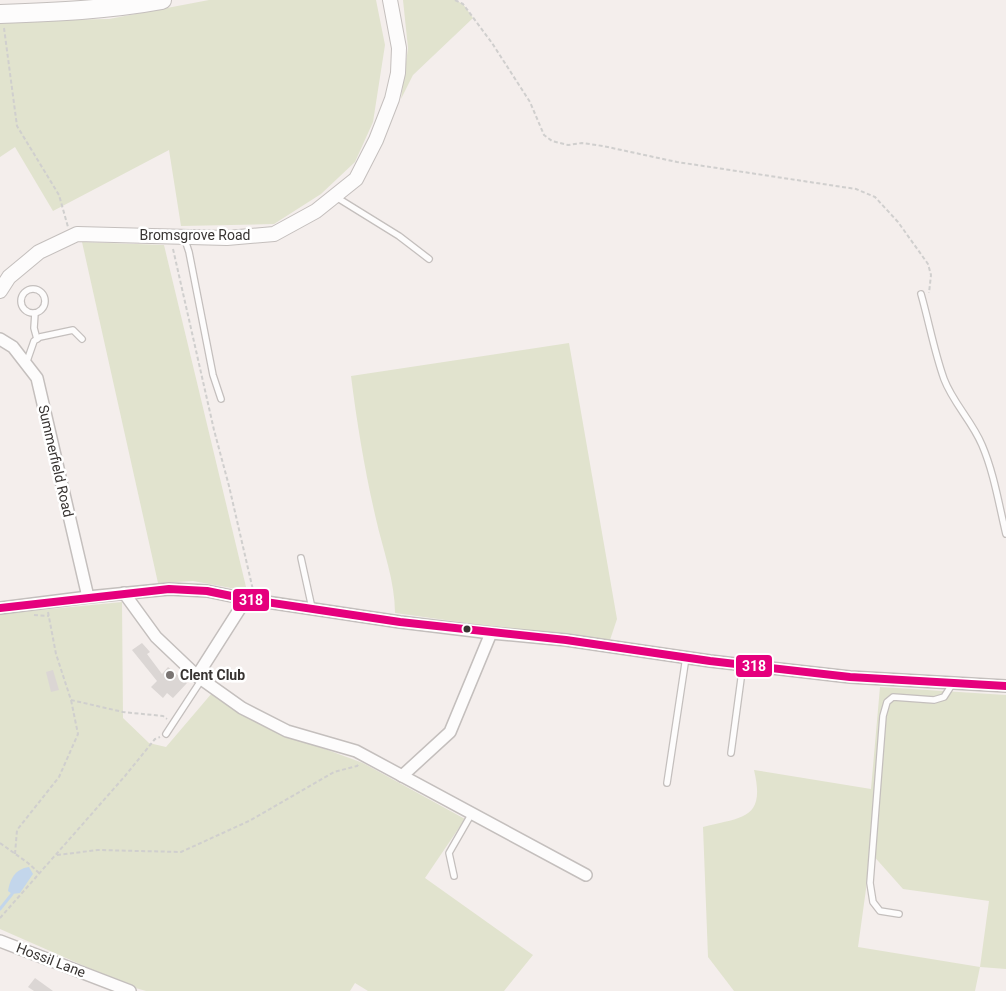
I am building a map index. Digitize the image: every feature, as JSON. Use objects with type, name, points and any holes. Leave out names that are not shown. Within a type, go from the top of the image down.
[{"type":"highway","points":[[2,19],[128,6],[162,0]]},
{"type":"street","name":"Bromsgrove Road","points":[[0,291],[9,277],[39,252],[77,234],[227,238],[274,234],[316,211],[356,179],[376,140],[392,99],[398,73],[399,48],[390,0]]},
{"type":"street","name":"Summerfield Road","points":[[0,339],[13,347],[37,378],[88,597]]},
{"type":"street","points":[[0,608],[169,589],[207,591],[400,622],[566,640],[850,677],[1006,686]]},
{"type":"street","points":[[124,593],[156,637],[200,678],[242,708],[288,731],[356,751],[586,875]]},
{"type":"street","points":[[200,678],[250,599]]},
{"type":"street","points":[[402,776],[450,732],[491,633]]},
{"type":"street","name":"Hossil Lane","points":[[0,941],[130,991]]},
{"type":"lane","points":[[334,196],[399,236],[429,259]]},
{"type":"lane","points":[[177,237],[189,252],[213,375],[221,398]]},
{"type":"lane","points":[[30,290],[38,291],[44,300],[43,307],[34,313],[26,312],[21,306],[21,297],[30,290]]},
{"type":"lane","points":[[921,294],[933,343],[951,395],[967,418],[982,446],[1006,534]]},
{"type":"lane","points":[[34,313],[36,339]]},
{"type":"lane","points":[[26,364],[34,341],[40,337],[73,330],[82,339]]},
{"type":"lane","points":[[301,558],[312,608]]},
{"type":"lane","points":[[667,783],[686,657]]},
{"type":"lane","points":[[731,752],[743,664]]},
{"type":"lane","points":[[166,734],[200,678]]},
{"type":"lane","points":[[899,914],[880,911],[873,902],[870,883],[883,716],[887,702],[893,698],[934,700],[944,697],[953,683]]},
{"type":"lane","points":[[454,876],[449,853],[472,813]]},
{"type":"path","points":[[456,0],[463,4],[492,43],[530,102],[544,135],[552,141],[603,146],[677,162],[856,189],[875,197],[898,222],[928,264],[931,275],[931,290],[924,306]]},
{"type":"path","points":[[2,19],[17,126],[59,195],[65,222],[72,236]]},
{"type":"path","points":[[177,237],[214,430],[230,486],[253,585],[250,599]]},
{"type":"path","points":[[15,854],[17,830],[59,776],[78,734],[71,700],[56,654],[46,602]]},
{"type":"path","points":[[71,700],[123,712],[163,716],[173,724]]},
{"type":"path","points":[[0,918],[125,776],[154,739],[166,734]]},
{"type":"path","points":[[57,855],[98,850],[181,852],[249,822],[334,772],[357,766],[364,756]]},
{"type":"path","points":[[0,843],[28,863],[38,873]]},
{"type":"green space","points":[[209,0],[376,0],[385,45],[373,122],[355,162],[321,194],[274,224],[181,226],[169,150],[53,211],[15,147],[0,157],[0,21],[109,19]]},
{"type":"green space","points":[[403,0],[455,0],[463,4],[473,18],[413,75],[401,99],[408,48]]},
{"type":"green space","points":[[82,242],[164,245],[247,591],[193,581],[158,583]]},
{"type":"green space","points":[[569,343],[617,619],[609,643],[395,613],[391,577],[365,466],[351,376]]},
{"type":"green space","points":[[122,602],[123,718],[149,743],[166,747],[212,693],[265,727],[363,763],[465,819],[425,878],[533,955],[504,991],[368,991],[355,983],[350,991],[146,991],[132,987],[0,929],[0,614]]},
{"type":"green space","points":[[880,687],[1006,695],[1006,969],[980,967],[975,991],[734,991],[708,957],[703,827],[748,814],[757,799],[754,770],[871,789]],"holes":[[[871,853],[903,889],[989,901],[980,967],[858,947]]]},
{"type":"water","points":[[29,867],[33,874],[20,893],[12,894],[8,891],[10,882],[17,872]]},
{"type":"building","name":"Clent Club","points":[[142,643],[150,652],[147,654],[162,674],[168,667],[187,683],[173,698],[167,693],[163,698],[151,687],[157,681],[132,650]]},
{"type":"building","points":[[53,670],[59,690],[51,692],[46,672]]},
{"type":"building","points":[[35,978],[53,991],[34,991],[28,987]]},
{"type":"waterway","points":[[0,909],[12,894]]},
{"type":"transit line","name":"318","points":[[0,608],[169,589],[207,591],[246,599],[400,622],[566,640],[710,661],[850,677],[1006,686]]},
{"type":"place","name":"Clent Club","points":[[170,675]]}]
